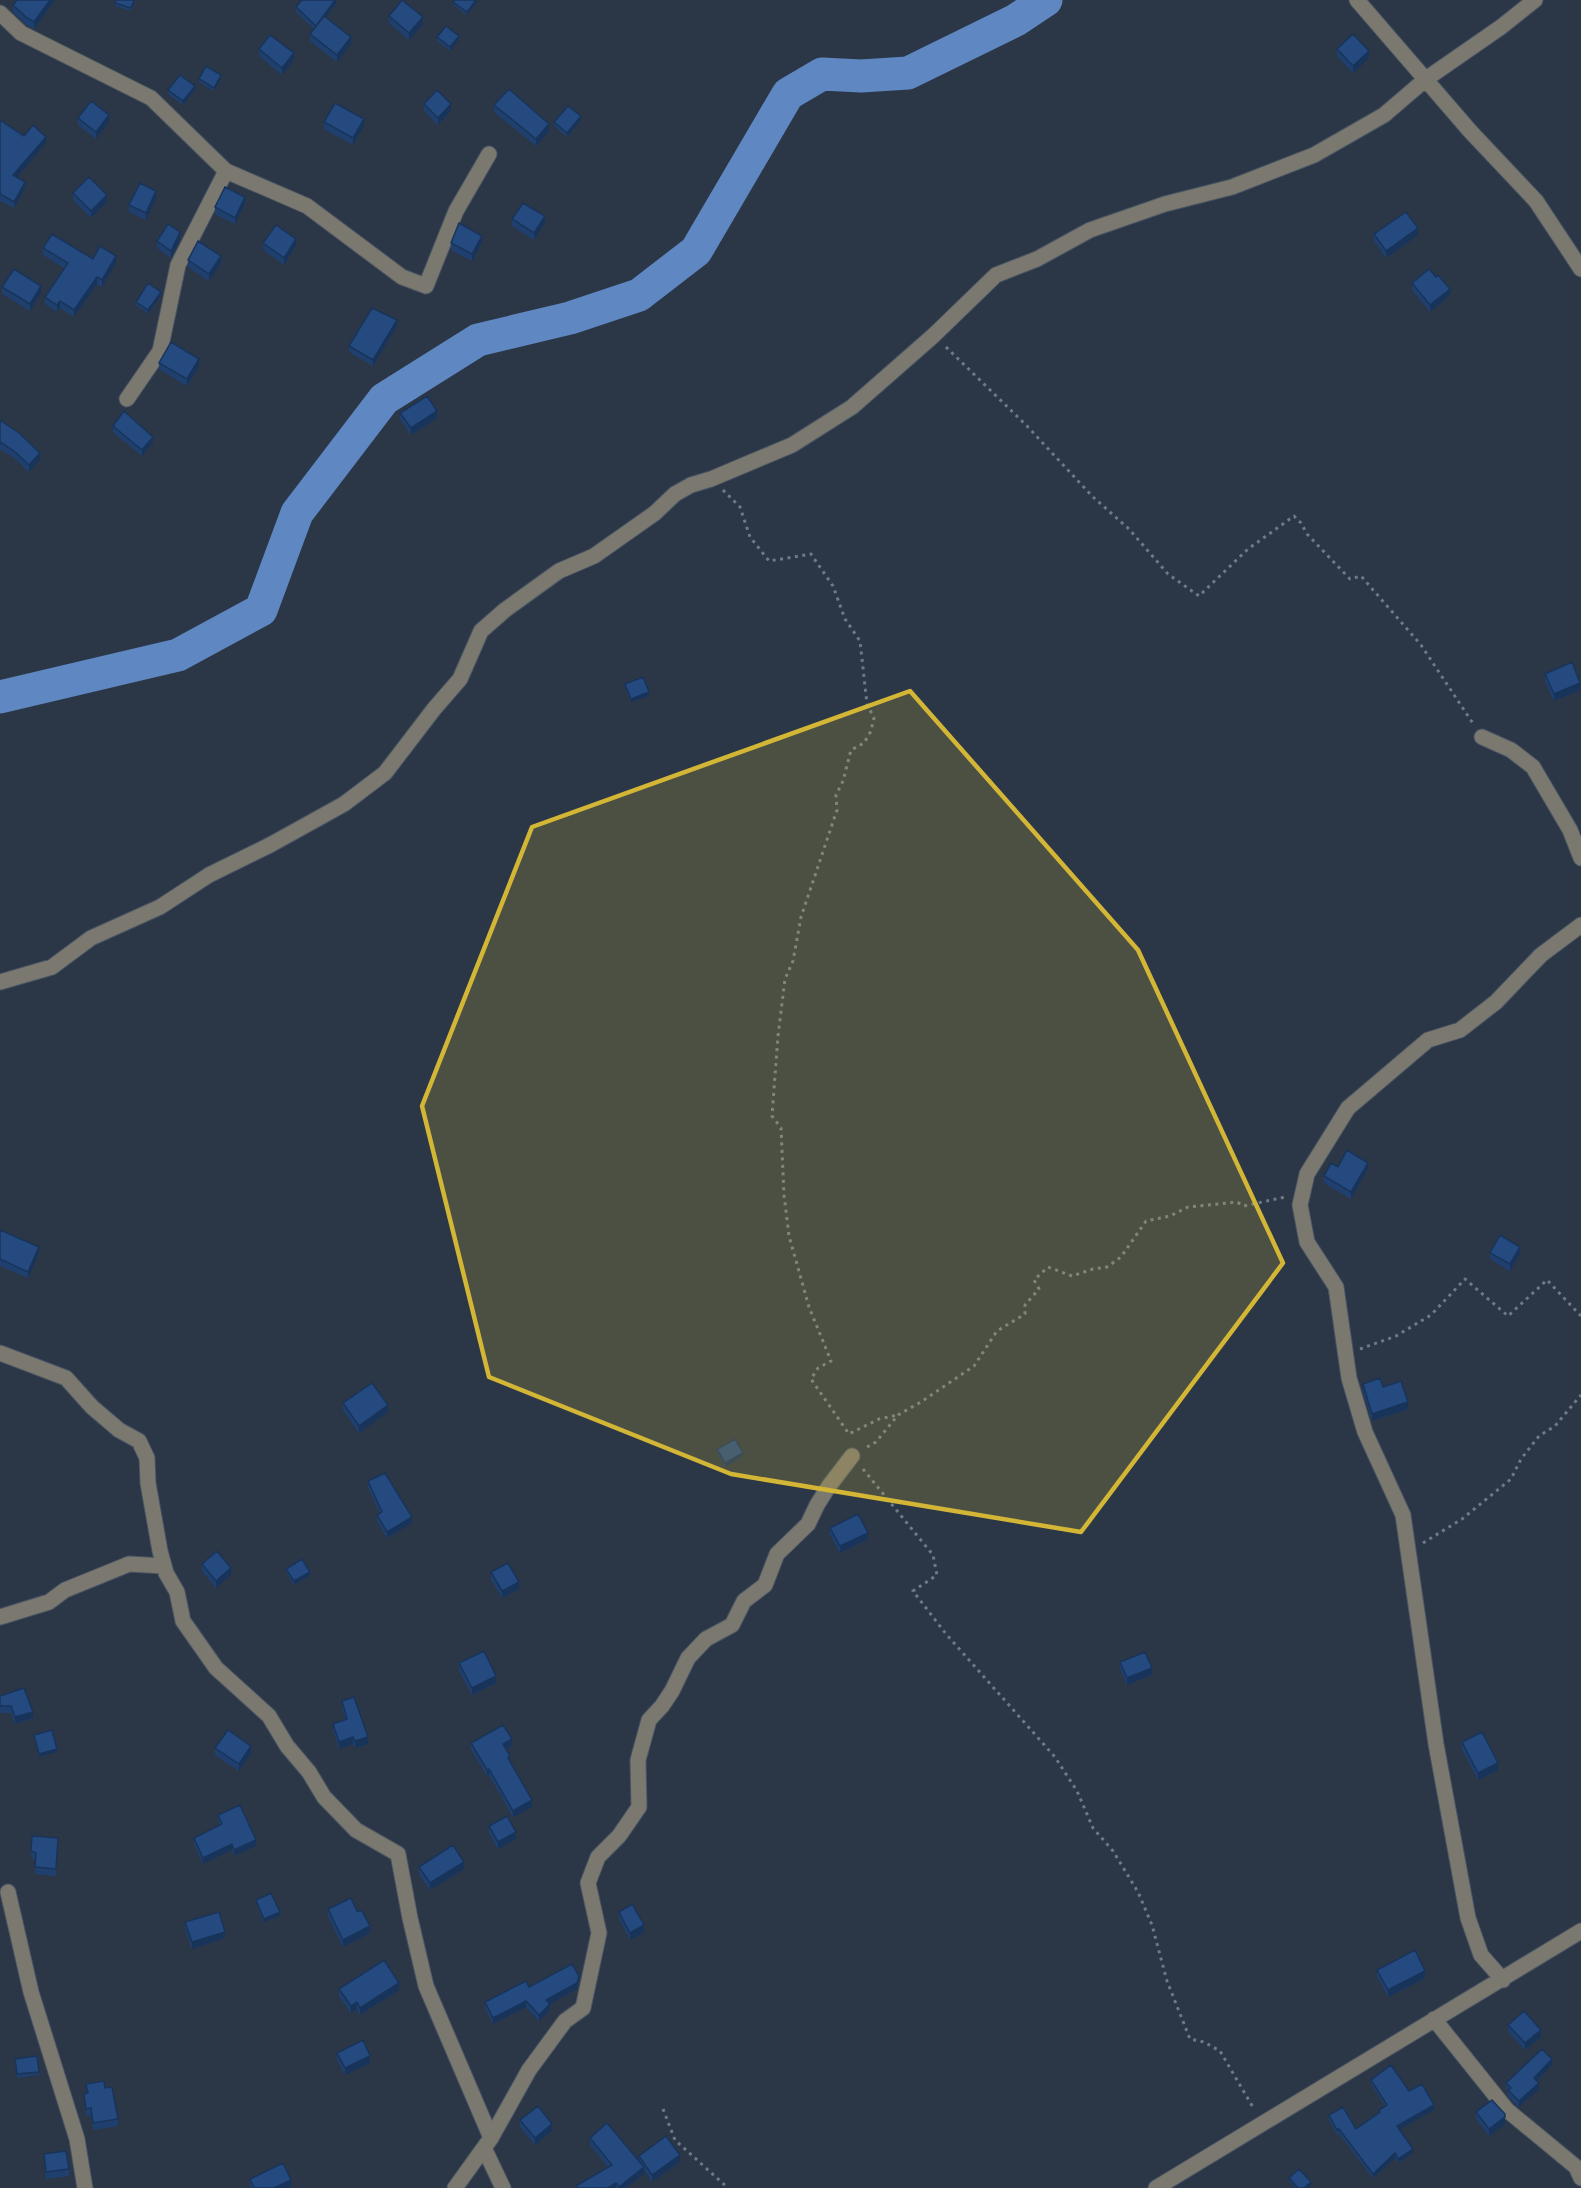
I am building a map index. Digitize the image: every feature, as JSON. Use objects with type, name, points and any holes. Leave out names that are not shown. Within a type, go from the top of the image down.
[{"type":"street","points":[[1357,0],[1470,131],[1536,201],[1581,269]]},
{"type":"street","points":[[0,982],[52,967],[91,938],[160,907],[209,875],[270,845],[344,804],[385,773],[460,679],[481,631],[505,610],[559,571],[594,556],[655,513],[675,494],[691,484],[711,479],[792,445],[852,407],[933,336],[996,274],[1037,259],[1090,230],[1165,204],[1232,187],[1314,155],[1384,115],[1426,79],[1535,0]]},
{"type":"street","points":[[0,13],[21,33],[151,98],[226,171],[307,206],[402,277],[426,286],[456,211],[489,154]]},
{"type":"street","points":[[127,399],[160,351],[178,266],[226,171]]},
{"type":"street","points":[[1482,737],[1511,750],[1533,767],[1570,830],[1581,858]]},
{"type":"street","points":[[1503,1980],[1481,1955],[1468,1918],[1437,1744],[1403,1515],[1365,1432],[1348,1378],[1336,1287],[1307,1242],[1300,1205],[1307,1174],[1348,1108],[1428,1040],[1460,1030],[1496,1002],[1541,955],[1581,925]]},
{"type":"street","points":[[0,1353],[66,1378],[92,1407],[119,1430],[140,1441],[147,1458],[148,1483],[164,1566],[177,1592],[183,1621],[216,1668],[269,1716],[324,1797],[356,1830],[398,1854],[426,1986],[503,2188]]},
{"type":"street","points":[[454,2188],[487,2143],[529,2070],[565,2021],[583,2008],[599,1933],[588,1883],[598,1857],[619,1836],[639,1807],[638,1760],[649,1720],[672,1691],[688,1658],[706,1639],[732,1625],[744,1600],[765,1585],[777,1554],[808,1524],[829,1486],[852,1456]]},
{"type":"street","points":[[0,1617],[49,1602],[65,1590],[129,1564],[164,1566]]},
{"type":"street","points":[[8,1892],[31,1992],[77,2139],[85,2188]]},
{"type":"street","points":[[1156,2188],[1581,1931]]},
{"type":"street","points":[[1434,2019],[1508,2109],[1576,2167],[1581,2178]]},
{"type":"path","points":[[933,336],[958,356],[1093,497],[1129,529],[1168,574],[1199,596],[1248,549],[1294,516],[1307,534],[1350,579],[1360,576],[1421,645],[1482,737]]},
{"type":"path","points":[[711,479],[740,507],[750,537],[769,561],[811,554],[833,586],[846,619],[860,641],[867,705],[874,718],[871,731],[864,743],[851,750],[843,781],[836,795],[837,810],[801,917],[793,961],[786,979],[778,1036],[772,1116],[781,1128],[784,1195],[789,1236],[805,1295],[831,1361],[818,1368],[811,1379],[849,1434],[879,1419],[898,1415],[974,1366],[997,1331],[1024,1314],[1026,1305],[1039,1289],[1035,1280],[1048,1267],[1072,1276],[1107,1267],[1120,1257],[1146,1221],[1170,1216],[1188,1207],[1237,1202],[1244,1206],[1302,1194]]},
{"type":"path","points":[[1345,1354],[1396,1336],[1431,1315],[1465,1280],[1508,1316],[1547,1280],[1581,1316]]},
{"type":"path","points":[[1409,1552],[1462,1519],[1511,1479],[1521,1459],[1539,1436],[1555,1426],[1581,1395]]},
{"type":"path","points":[[898,1415],[876,1442],[852,1456],[933,1556],[937,1575],[913,1591],[946,1634],[1055,1757],[1077,1791],[1093,1828],[1113,1851],[1138,1892],[1152,1925],[1167,1981],[1190,2039],[1204,2042],[1220,2051],[1263,2123]]},
{"type":"path","points":[[663,2109],[675,2140],[728,2188]]},
{"type":"highlighted area","points":[[910,691],[1138,950],[1283,1263],[1081,1532],[731,1474],[489,1377],[422,1106],[532,827]]},
{"type":"building","points":[[17,0],[50,0],[34,22],[13,5]]},
{"type":"building","points":[[116,0],[134,0],[131,8],[115,3]]},
{"type":"building","points":[[302,0],[335,0],[316,26],[296,7]]},
{"type":"building","points":[[402,0],[423,17],[409,33],[389,16]]},
{"type":"building","points":[[455,0],[476,0],[467,12],[453,2]]},
{"type":"building","points":[[324,16],[351,37],[337,55],[310,34]]},
{"type":"building","points":[[446,26],[459,36],[450,47],[437,37]]},
{"type":"building","points":[[1353,34],[1369,51],[1353,66],[1337,49]]},
{"type":"building","points":[[270,35],[294,53],[282,68],[259,49]]},
{"type":"building","points":[[206,66],[221,75],[214,88],[199,79]]},
{"type":"building","points":[[180,75],[195,86],[183,101],[168,90]]},
{"type":"building","points":[[509,89],[549,124],[536,139],[494,105]]},
{"type":"building","points":[[437,90],[451,104],[438,118],[424,104]]},
{"type":"building","points":[[91,101],[109,115],[96,132],[78,118]]},
{"type":"building","points":[[335,103],[364,119],[353,138],[324,122]]},
{"type":"building","points":[[568,106],[581,116],[567,133],[554,122]]},
{"type":"building","points":[[0,120],[24,136],[33,125],[46,137],[13,175],[25,182],[14,202],[0,194]]},
{"type":"building","points":[[89,177],[107,195],[91,211],[73,193]]},
{"type":"building","points":[[140,183],[156,191],[146,213],[129,205]]},
{"type":"building","points":[[225,187],[245,197],[235,218],[215,207]]},
{"type":"building","points":[[523,203],[545,216],[534,233],[512,219]]},
{"type":"building","points":[[1406,212],[1418,228],[1386,251],[1374,234]]},
{"type":"building","points":[[459,223],[482,236],[472,254],[451,243]]},
{"type":"building","points":[[168,224],[180,232],[171,251],[157,241]]},
{"type":"building","points":[[276,225],[296,239],[284,258],[263,243]]},
{"type":"building","points":[[52,234],[93,259],[100,246],[116,256],[102,280],[97,277],[74,310],[60,301],[57,305],[45,297],[68,263],[43,248]]},
{"type":"building","points":[[198,241],[221,256],[209,274],[188,260]]},
{"type":"building","points":[[14,269],[41,286],[30,304],[2,287]]},
{"type":"building","points":[[1429,269],[1436,277],[1438,275],[1450,289],[1430,305],[1412,283]]},
{"type":"building","points":[[148,283],[161,292],[148,310],[136,302]]},
{"type":"building","points":[[372,308],[397,320],[373,360],[349,346]]},
{"type":"building","points":[[171,342],[199,359],[187,379],[159,363]]},
{"type":"building","points":[[427,396],[437,411],[411,428],[400,413]]},
{"type":"building","points":[[124,411],[153,437],[142,450],[113,426]]},
{"type":"building","points":[[0,420],[19,433],[40,453],[29,465],[0,442]]},
{"type":"building","points":[[1572,662],[1580,683],[1554,694],[1545,674]]},
{"type":"building","points":[[643,677],[649,692],[631,699],[625,684]]},
{"type":"building","points":[[1347,1150],[1368,1163],[1351,1192],[1324,1176],[1331,1163],[1338,1167]]},
{"type":"building","points":[[0,1230],[39,1247],[28,1272],[0,1259]]},
{"type":"building","points":[[1500,1235],[1520,1247],[1510,1264],[1490,1253]]},
{"type":"building","points":[[1380,1378],[1383,1387],[1401,1381],[1408,1402],[1372,1414],[1363,1384]]},
{"type":"building","points":[[372,1383],[388,1405],[359,1426],[343,1403]]},
{"type":"building","points":[[735,1439],[743,1453],[725,1463],[717,1449]]},
{"type":"building","points":[[385,1473],[412,1517],[387,1532],[377,1515],[382,1512],[368,1481]]},
{"type":"building","points":[[858,1514],[868,1533],[840,1546],[830,1528]]},
{"type":"building","points":[[217,1551],[231,1568],[216,1581],[202,1564]]},
{"type":"building","points":[[302,1559],[310,1572],[294,1581],[286,1569]]},
{"type":"building","points":[[508,1563],[519,1582],[502,1591],[491,1572]]},
{"type":"building","points":[[484,1651],[496,1676],[472,1688],[459,1663]]},
{"type":"building","points":[[1145,1652],[1152,1668],[1127,1678],[1120,1662]]},
{"type":"building","points":[[24,1688],[33,1712],[15,1717],[11,1706],[0,1706],[0,1696]]},
{"type":"building","points":[[354,1697],[368,1737],[355,1741],[353,1737],[339,1742],[333,1724],[347,1719],[342,1701]]},
{"type":"building","points":[[503,1725],[512,1739],[503,1744],[510,1756],[508,1758],[532,1800],[513,1811],[471,1743]]},
{"type":"building","points":[[52,1730],[57,1749],[39,1754],[34,1735]]},
{"type":"building","points":[[228,1730],[251,1746],[239,1764],[215,1748]]},
{"type":"building","points":[[1482,1732],[1498,1763],[1478,1773],[1462,1742]]},
{"type":"building","points":[[240,1805],[256,1840],[234,1850],[232,1844],[203,1858],[194,1838],[222,1824],[218,1815]]},
{"type":"building","points":[[507,1816],[516,1832],[498,1842],[489,1826]]},
{"type":"building","points":[[32,1836],[58,1838],[56,1869],[35,1867],[36,1853],[31,1851]]},
{"type":"building","points":[[453,1845],[464,1862],[430,1883],[419,1867]]},
{"type":"building","points":[[271,1893],[280,1912],[264,1919],[256,1900]]},
{"type":"building","points":[[351,1898],[357,1911],[362,1911],[370,1926],[343,1940],[328,1909]]},
{"type":"building","points":[[632,1904],[644,1925],[630,1933],[619,1912]]},
{"type":"building","points":[[219,1912],[225,1932],[192,1942],[185,1922]]},
{"type":"building","points":[[1415,1950],[1425,1971],[1388,1990],[1377,1970]]},
{"type":"building","points":[[384,1960],[399,1983],[360,2008],[357,2002],[351,2006],[339,1989]]},
{"type":"building","points":[[572,1964],[579,1976],[577,1983],[546,2000],[550,2004],[539,2015],[526,2001],[493,2018],[485,2002],[526,1981],[529,1987]]},
{"type":"building","points":[[1524,2011],[1541,2030],[1525,2043],[1508,2025]]},
{"type":"building","points":[[363,2040],[370,2056],[345,2068],[337,2053]]},
{"type":"building","points":[[1542,2049],[1552,2059],[1534,2078],[1539,2083],[1519,2101],[1508,2090],[1511,2088],[1506,2083]]},
{"type":"building","points":[[37,2056],[39,2072],[17,2074],[15,2059]]},
{"type":"building","points":[[1391,2065],[1409,2091],[1422,2084],[1434,2105],[1397,2126],[1413,2149],[1398,2159],[1395,2153],[1373,2174],[1339,2129],[1337,2130],[1329,2115],[1343,2107],[1356,2129],[1380,2112],[1379,2110],[1387,2105],[1371,2080]]},
{"type":"building","points":[[104,2081],[105,2088],[112,2087],[118,2119],[93,2123],[91,2108],[86,2109],[84,2094],[88,2093],[86,2084]]},
{"type":"building","points":[[1492,2100],[1505,2114],[1505,2117],[1489,2129],[1476,2112]]},
{"type":"building","points":[[538,2106],[552,2124],[535,2138],[520,2120]]},
{"type":"building","points":[[607,2123],[644,2167],[619,2187],[616,2183],[608,2188],[578,2188],[576,2186],[612,2165],[590,2138]]},
{"type":"building","points":[[666,2136],[680,2155],[652,2175],[639,2156]]},
{"type":"building","points":[[66,2151],[69,2169],[46,2172],[44,2154]]},
{"type":"building","points":[[283,2163],[291,2180],[274,2188],[254,2188],[250,2179]]},
{"type":"building","points":[[1299,2169],[1311,2182],[1304,2188],[1298,2188],[1289,2178]]},
{"type":"waterway","points":[[0,697],[178,655],[261,610],[297,513],[384,399],[478,340],[570,318],[639,295],[696,251],[788,94],[822,74],[861,76],[908,73],[1016,20],[1046,0]]}]
